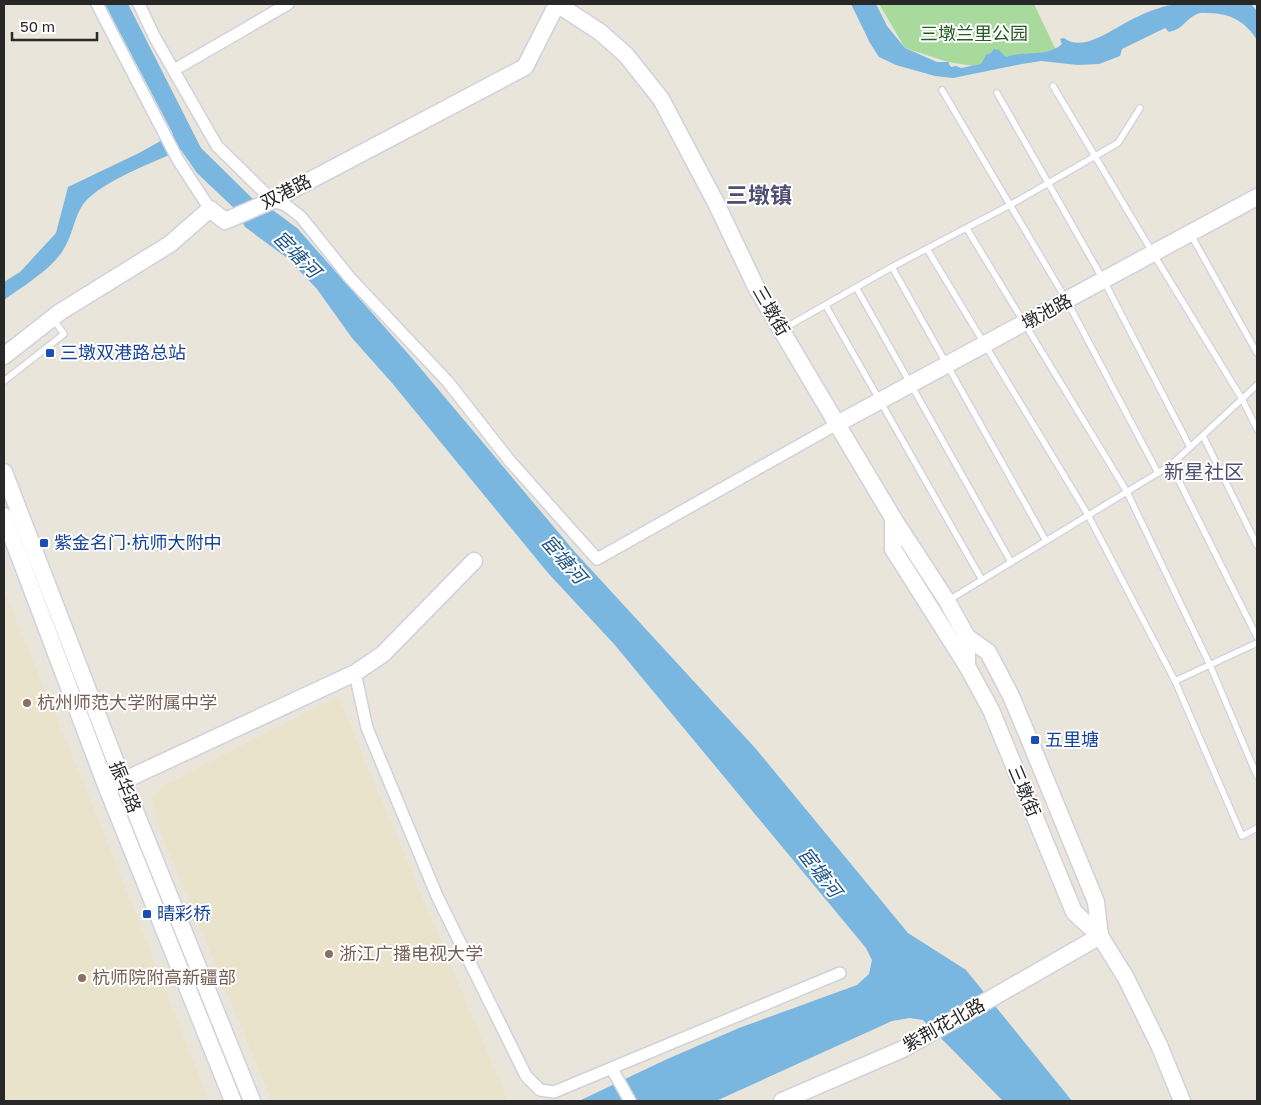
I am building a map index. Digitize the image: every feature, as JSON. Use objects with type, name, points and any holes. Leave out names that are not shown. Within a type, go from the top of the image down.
[{"type":"street","points":[[4,356],[52,318],[84,296],[170,244],[210,209],[178,160],[97,4]]},
{"type":"street","points":[[139,4],[154,36],[217,146],[271,200],[286,206],[301,217],[350,278],[448,382],[509,460],[597,559],[836,424]]},
{"type":"street","points":[[174,70],[288,4]]},
{"type":"street","name":"双港路","points":[[210,209],[225,221],[271,200],[525,67],[557,4]]},
{"type":"street","name":"三墩街","points":[[557,4],[600,32],[626,55],[661,99],[716,203],[758,289],[836,424],[893,518],[947,601],[967,637],[988,652],[1011,696],[1096,902],[1100,936]]},
{"type":"street","name":"墩池路","points":[[836,424],[1154,255],[1257,197]]},
{"type":"street","name":"振华路","points":[[4,472],[122,781],[252,1101]]},
{"type":"street","name":"振华路","points":[[4,516],[107,788],[232,1101]]},
{"type":"street","points":[[893,518],[893,549],[967,666]]},
{"type":"street","points":[[107,788],[355,673],[383,654],[474,561]]},
{"type":"street","name":"三墩街","points":[[967,637],[967,666],[990,710],[1074,912],[1100,936],[1126,978],[1159,1045],[1182,1101]]},
{"type":"street","points":[[355,673],[367,728],[437,896],[526,1076],[540,1090],[554,1092],[840,974]]},
{"type":"street","name":"紫荆花北路","points":[[782,1101],[903,1049],[1100,936]]},
{"type":"street","points":[[612,1068],[630,1101]]},
{"type":"lane","points":[[1054,86],[1154,255],[1242,398],[1257,428]]},
{"type":"lane","points":[[942,90],[1067,301],[1158,473]]},
{"type":"lane","points":[[996,93],[1104,281],[1190,447]]},
{"type":"lane","points":[[781,330],[892,267],[967,229],[1118,143],[1140,108]]},
{"type":"lane","points":[[967,229],[1127,492],[1210,665],[1257,776]]},
{"type":"lane","points":[[1191,234],[1257,353]]},
{"type":"lane","points":[[927,249],[1088,515],[1175,681],[1242,836],[1257,828]]},
{"type":"lane","points":[[892,267],[1046,541]]},
{"type":"lane","points":[[857,288],[1011,562]]},
{"type":"lane","points":[[826,306],[982,580]]},
{"type":"lane","points":[[4,381],[64,334],[52,318]]},
{"type":"lane","points":[[947,601],[1171,465],[1257,385]]},
{"type":"lane","points":[[1203,436],[1257,545]]},
{"type":"lane","points":[[1171,465],[1257,637]]},
{"type":"lane","points":[[1175,681],[1257,643]]},
{"type":"shaded area","name":"杭师院附高新疆部","points":[[4,591],[97,816],[209,1101],[4,1101]]},
{"type":"shaded area","name":"浙江广播电视大学","points":[[338,696],[508,1101],[272,1101],[156,821],[152,799],[163,786]]},
{"type":"green space","name":"三墩兰里公园","points":[[879,4],[1034,4],[1056,50],[973,66],[948,62],[905,48]]},
{"type":"water","points":[[1186,3],[1251,4],[1257,11],[1257,40],[1248,28],[1231,17],[1217,13],[1198,13],[1178,29],[1169,32],[1165,28],[1122,49],[1120,56],[1099,64],[1078,65],[1041,61],[953,78],[935,76],[896,65],[879,57],[851,4],[876,4],[887,26],[905,48],[937,62],[948,62],[951,67],[961,68],[981,64],[986,55],[994,49],[999,50],[1006,57],[1049,51],[1062,44],[1060,39],[1064,38],[1072,42],[1081,43],[1101,36],[1152,11]]},
{"type":"water","name":"宦塘河","points":[[105,4],[128,4],[201,148],[254,200],[270,208],[297,228],[411,357],[574,551],[756,749],[908,933],[966,970],[1072,1101],[1003,1101],[923,1020],[910,1018],[892,1021],[716,1101],[579,1101],[665,1060],[739,1028],[857,985],[869,974],[872,960],[866,948],[614,644],[548,573],[392,383],[352,338],[317,289],[287,258],[245,227],[236,210],[197,173],[181,150],[115,180],[92,195],[81,208],[61,253],[47,269],[4,300],[4,282],[20,272],[56,233],[68,187],[139,153],[173,134]]},
{"type":"place","name":"三墩双港路总站","points":[[50,353]]},
{"type":"place","name":"紫金名门·杭师大附中","points":[[44,543]]},
{"type":"place","name":"杭州师范大学附属中学","points":[[27,703]]},
{"type":"place","name":"五里塘","points":[[1035,740]]},
{"type":"place","name":"晴彩桥","points":[[147,914]]},
{"type":"place","name":"浙江广播电视大学","points":[[329,954]]},
{"type":"place","name":"杭师院附高新疆部","points":[[82,978]]},
{"type":"district","name":"三墩镇","points":[[759,195]]},
{"type":"district","name":"新星社区","points":[[1204,472]]}]
